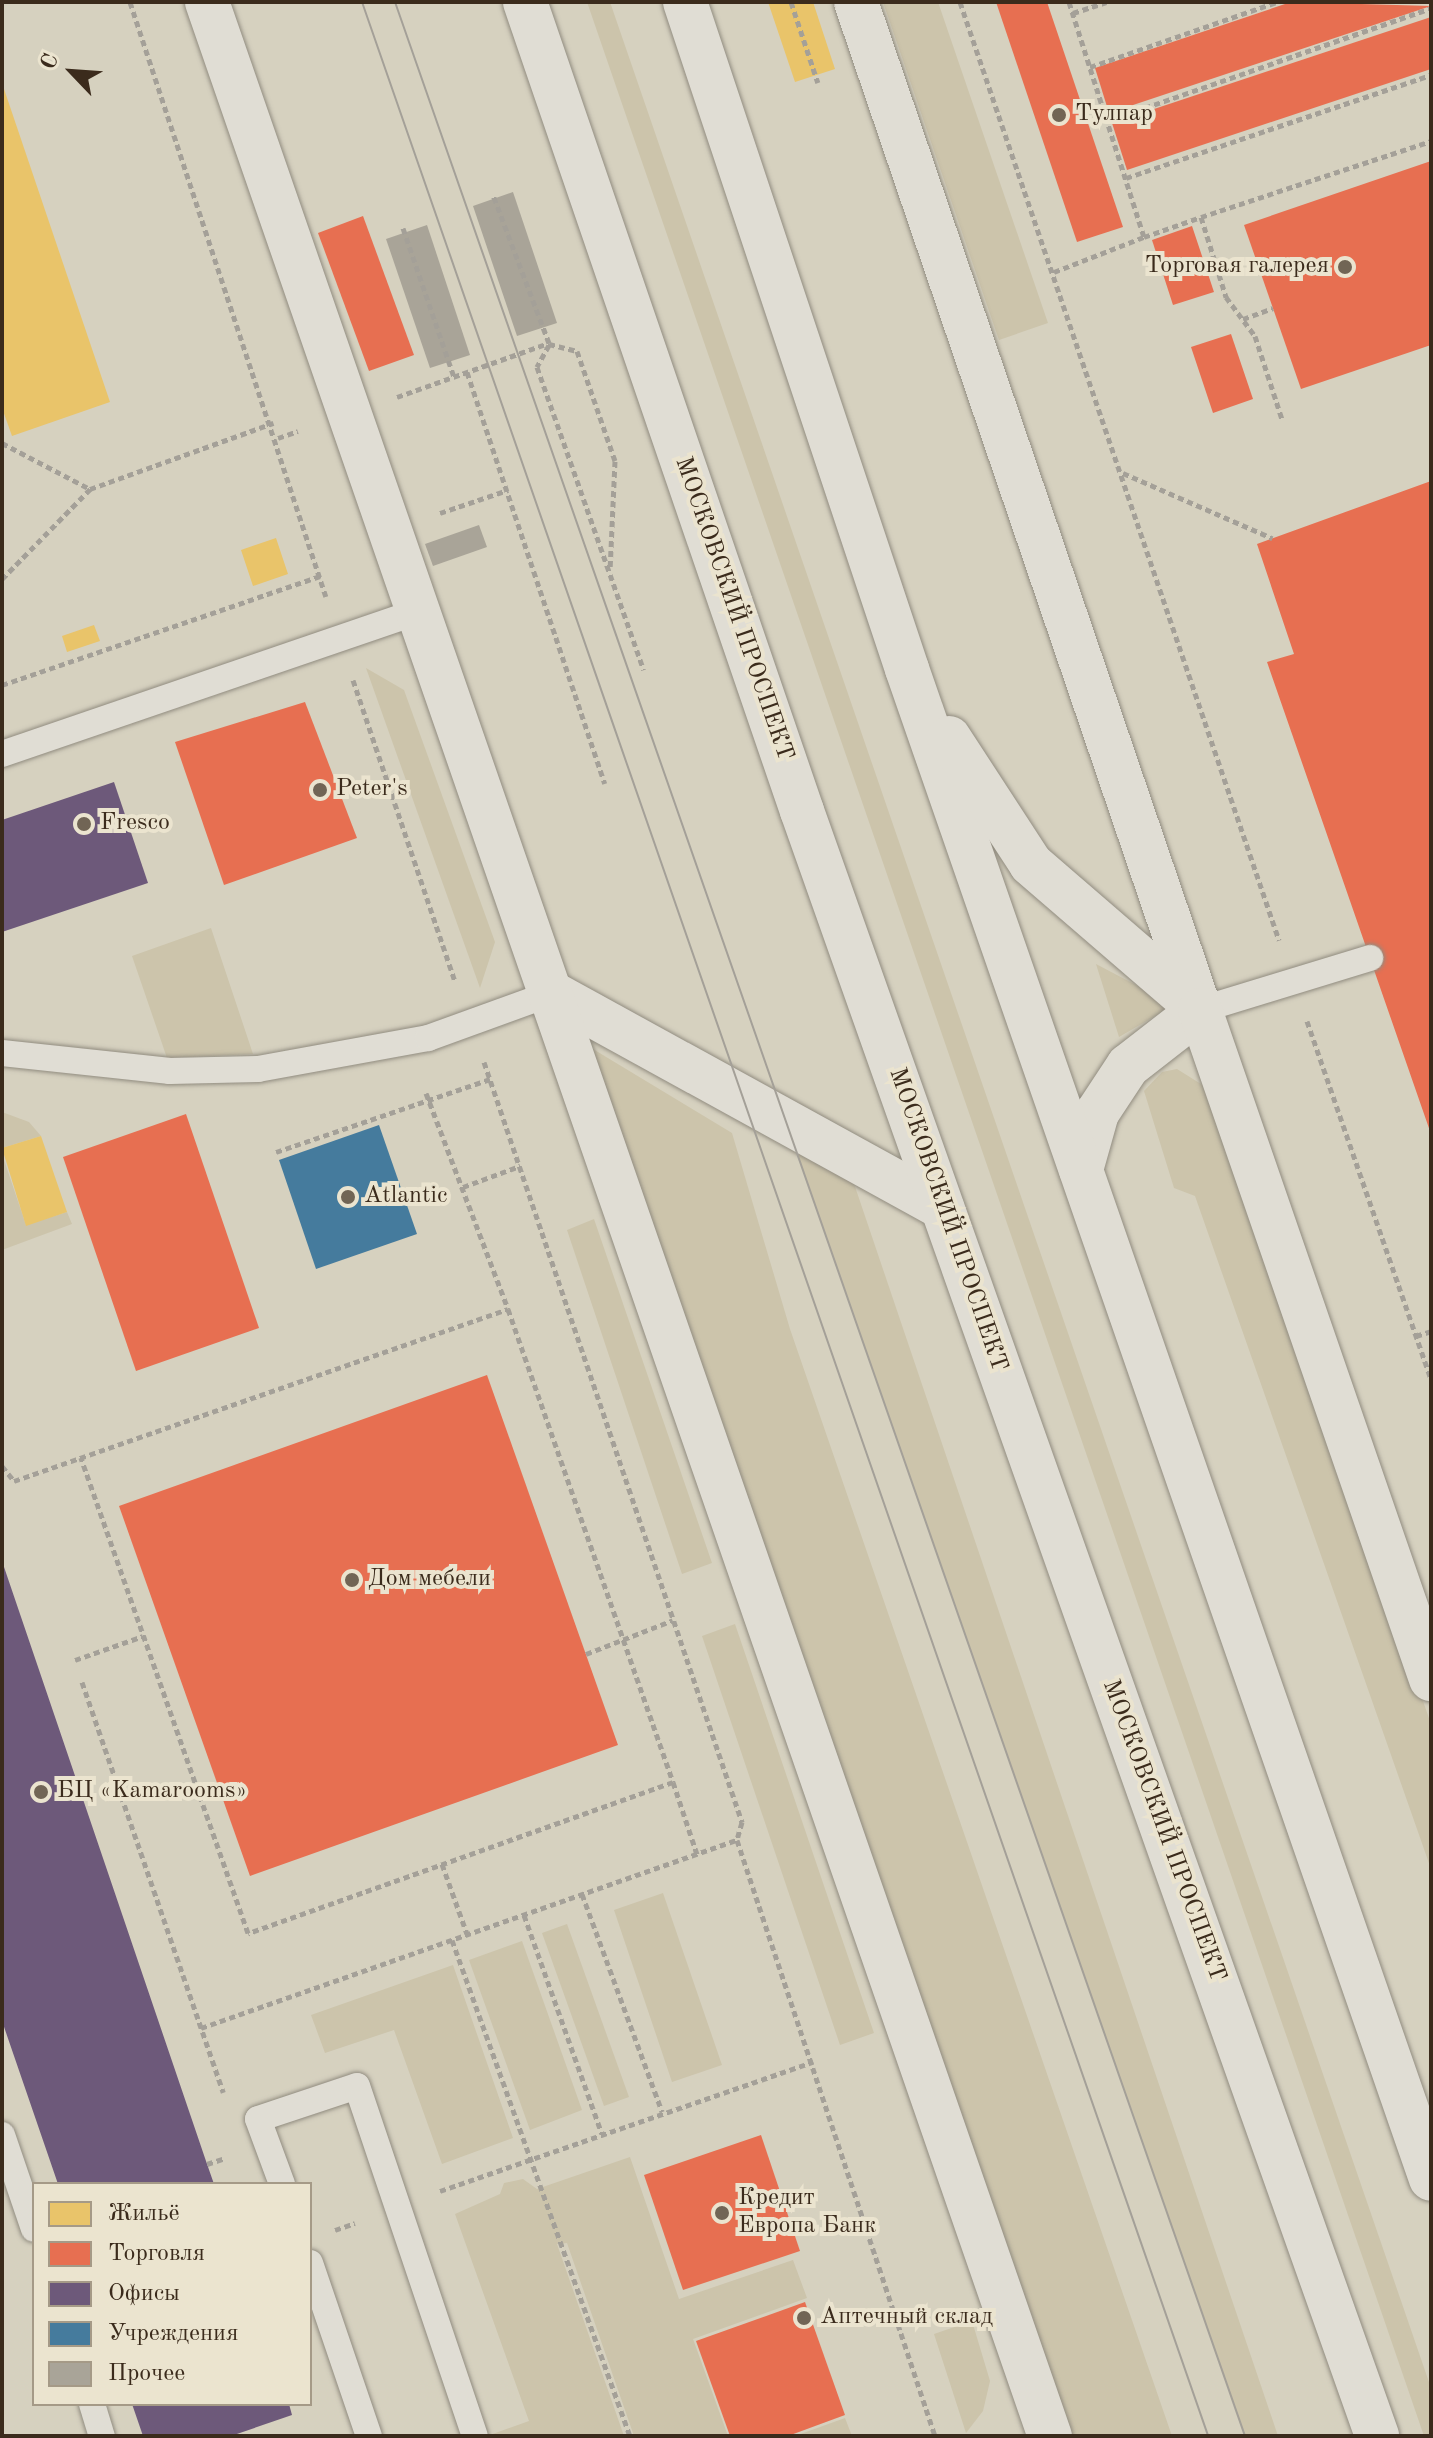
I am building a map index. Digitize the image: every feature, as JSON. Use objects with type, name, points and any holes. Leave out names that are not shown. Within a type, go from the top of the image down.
[{"type":"main road","points":[[207,2],[414,613],[552,993],[1041,2433]]},
{"type":"main road","name":"МОСКОВСКИЙ ПРОСПЕКТ","points":[[525,2],[942,1207],[1377,2436]]},
{"type":"main road","points":[[685,2],[907,669],[1431,2179]]},
{"type":"main road","points":[[856,2],[1431,1679]]},
{"type":"main road","points":[[907,669],[1031,864],[1200,1010]]},
{"type":"main road","points":[[552,993],[942,1207]]},
{"type":"main road","points":[[1081,1170],[1097,1113],[1128,1066],[1200,1010]]},
{"type":"lane","points":[[2,754],[414,613]]},
{"type":"lane","points":[[1200,1010],[1370,958]]},
{"type":"lane","points":[[2,1053],[170,1071],[258,1069],[428,1038],[552,993]]},
{"type":"lane","points":[[281,2182],[258,2119],[357,2086],[475,2436]]},
{"type":"lane","points":[[2,2135],[32,2223]]},
{"type":"lane","points":[[312,2269],[369,2436]]},
{"type":"lane","points":[[93,2406],[102,2436]]},
{"type":"path","points":[[130,2],[278,438],[329,608]]},
{"type":"path","points":[[791,2],[818,83]]},
{"type":"path","points":[[960,2],[1431,1379]]},
{"type":"path","points":[[1069,2],[1144,237]]},
{"type":"path","points":[[1073,13],[1106,2]]},
{"type":"path","points":[[1090,67],[1277,2]]},
{"type":"path","points":[[1107,121],[1431,8]]},
{"type":"path","points":[[1126,178],[1431,75]]},
{"type":"path","points":[[1054,272],[1201,217],[1431,141]]},
{"type":"path","points":[[493,195],[549,344],[537,367],[644,670]]},
{"type":"path","points":[[1201,217],[1226,297],[1243,319],[1282,419]]},
{"type":"path","points":[[403,228],[454,377]]},
{"type":"path","points":[[1243,319],[1273,308]]},
{"type":"path","points":[[388,400],[549,344],[577,351],[615,461],[610,574]]},
{"type":"path","points":[[467,372],[605,784]]},
{"type":"path","points":[[2,579],[90,489],[273,423]]},
{"type":"path","points":[[278,438],[299,431]]},
{"type":"path","points":[[2,443],[90,489]]},
{"type":"path","points":[[1122,473],[1272,538]]},
{"type":"path","points":[[427,518],[508,490]]},
{"type":"path","points":[[2,685],[320,576]]},
{"type":"path","points":[[351,674],[742,1822],[737,1840],[934,2435],[926,2436]]},
{"type":"path","points":[[276,1152],[490,1079]]},
{"type":"path","points":[[426,1093],[508,1309],[697,1854]]},
{"type":"path","points":[[353,1126],[355,1133]]},
{"type":"path","points":[[463,1187],[520,1166]]},
{"type":"path","points":[[2,1466],[14,1481],[508,1309]]},
{"type":"path","points":[[1416,1336],[1431,1331]]},
{"type":"path","points":[[81,1458],[248,1933],[673,1782]]},
{"type":"path","points":[[586,1654],[673,1620]]},
{"type":"path","points":[[75,1660],[143,1636]]},
{"type":"path","points":[[82,1682],[228,2109]]},
{"type":"path","points":[[201,2028],[737,1840]]},
{"type":"path","points":[[442,1864],[468,1935]]},
{"type":"path","points":[[582,1894],[662,2112]]},
{"type":"path","points":[[524,1915],[602,2134]]},
{"type":"path","points":[[452,1940],[630,2436]]},
{"type":"path","points":[[444,2190],[813,2062]]},
{"type":"shaded area","points":[[587,2],[610,2],[1431,2388],[1431,2436],[1424,2436]]},
{"type":"shaded area","points":[[883,2],[938,2],[1048,323],[999,340]]},
{"type":"shaded area","points":[[366,668],[404,690],[495,942],[480,988]]},
{"type":"shaded area","points":[[211,928],[253,1054],[167,1058],[132,956]]},
{"type":"shaded area","points":[[1096,964],[1174,1005],[1119,1037]]},
{"type":"shaded area","points":[[588,1046],[732,1133],[790,1329],[1172,2436],[1071,2436]]},
{"type":"shaded area","points":[[1177,1069],[1209,1089],[1431,1724],[1431,1869],[1195,1196],[1174,1188],[1144,1091],[1162,1072]]},
{"type":"shaded area","points":[[2,1112],[29,1122],[41,1136],[2,1148]]},
{"type":"shaded area","points":[[787,1124],[845,1157],[1278,2436],[1245,2436]]},
{"type":"shaded area","points":[[2,1154],[26,1225],[67,1212],[72,1224],[2,1250]]},
{"type":"shaded area","points":[[594,1219],[712,1563],[682,1574],[567,1230]]},
{"type":"shaded area","points":[[735,1624],[874,2033],[840,2045],[702,1636]]},
{"type":"shaded area","points":[[663,1893],[722,2065],[672,2082],[614,1910]]},
{"type":"shaded area","points":[[567,1924],[629,2097],[604,2106],[542,1933]]},
{"type":"shaded area","points":[[522,1941],[582,2110],[530,2130],[469,1960]]},
{"type":"shaded area","points":[[453,1965],[513,2138],[442,2164],[394,2030],[325,2053],[311,2015]]},
{"type":"shaded area","points":[[630,2157],[679,2299],[793,2260],[807,2298],[693,2339],[728,2436],[634,2436],[567,2243],[557,2244],[624,2436],[487,2436],[529,2421],[455,2214],[500,2194],[504,2183],[523,2179],[537,2189]]},
{"type":"shaded area","points":[[972,2321],[990,2381],[983,2411],[966,2433],[934,2334]]},
{"type":"shaded area","points":[[845,2418],[852,2436],[795,2436]]},
{"type":"building: Жильё","points":[[768,2],[813,2],[835,69],[795,82]]},
{"type":"building: Жильё","points":[[3,86],[110,402],[12,436],[2,408]]},
{"type":"building: Жильё","points":[[276,538],[288,574],[253,586],[241,550]]},
{"type":"building: Жильё","points":[[94,625],[100,641],[67,652],[62,636]]},
{"type":"building: Жильё","points":[[41,1136],[67,1212],[26,1226],[2,1148]]},
{"type":"building: Торговля","name":"Тулпар","points":[[996,2],[1047,2],[1123,227],[1077,242]]},
{"type":"building: Торговля","points":[[1291,2],[1431,6],[1109,113],[1095,68]]},
{"type":"building: Торговля","points":[[1431,17],[1431,69],[1127,170],[1112,123]]},
{"type":"building: Торговля","name":"Торговая галерея","points":[[1431,161],[1431,345],[1301,389],[1244,225]]},
{"type":"building: Торговля","points":[[363,216],[414,355],[369,371],[318,233]]},
{"type":"building: Торговля","points":[[1192,226],[1214,292],[1173,305],[1152,240]]},
{"type":"building: Торговля","points":[[1231,334],[1253,399],[1213,413],[1191,347]]},
{"type":"building: Торговля","points":[[1431,481],[1431,1134],[1267,662],[1294,654],[1257,544]]},
{"type":"building: Торговля","points":[[305,702],[357,838],[224,885],[175,742]]},
{"type":"building: Торговля","points":[[186,1114],[259,1328],[136,1371],[63,1157]]},
{"type":"building: Торговля","name":"Дом мебели","points":[[487,1375],[618,1745],[250,1876],[119,1506]]},
{"type":"building: Торговля","name":"Кредит Европа Банк","points":[[761,2135],[800,2251],[683,2290],[644,2175]]},
{"type":"building: Торговля","points":[[805,2302],[845,2415],[788,2436],[730,2436],[696,2341]]},
{"type":"building: Офисы","points":[[114,782],[148,883],[2,932],[2,820]]},
{"type":"building: Офисы","name":"БЦ «Kamarooms»","points":[[3,1564],[213,2182],[57,2182],[2,2021]]},
{"type":"building: Офисы","points":[[133,2406],[290,2406],[292,2415],[231,2436],[143,2436]]},
{"type":"building: Учреждения","points":[[379,1125],[417,1234],[316,1269],[279,1160]]},
{"type":"building: Прочее","points":[[513,192],[557,323],[517,336],[473,206]]},
{"type":"building: Прочее","points":[[427,225],[470,355],[430,368],[386,239]]},
{"type":"building: Прочее","points":[[479,525],[487,547],[433,566],[425,544]]},
{"type":"tram line","points":[[362,2],[1208,2436]]},
{"type":"tram line","points":[[395,2],[1245,2436]]},
{"type":"place","name":"Тулпар","points":[[1059,115]]},
{"type":"place","name":"Торговая галерея","points":[[1345,267]]},
{"type":"place","name":"Peter's","points":[[320,790]]},
{"type":"place","name":"Fresco","points":[[84,824]]},
{"type":"place","name":"Atlantic","points":[[348,1197]]},
{"type":"place","name":"Дом мебели","points":[[352,1580]]},
{"type":"place","name":"БЦ «Kamarooms»","points":[[41,1792]]},
{"type":"place","name":"Кредит Европа Банк","points":[[722,2213]]},
{"type":"place","name":"Аптечный склад","points":[[804,2318]]}]
